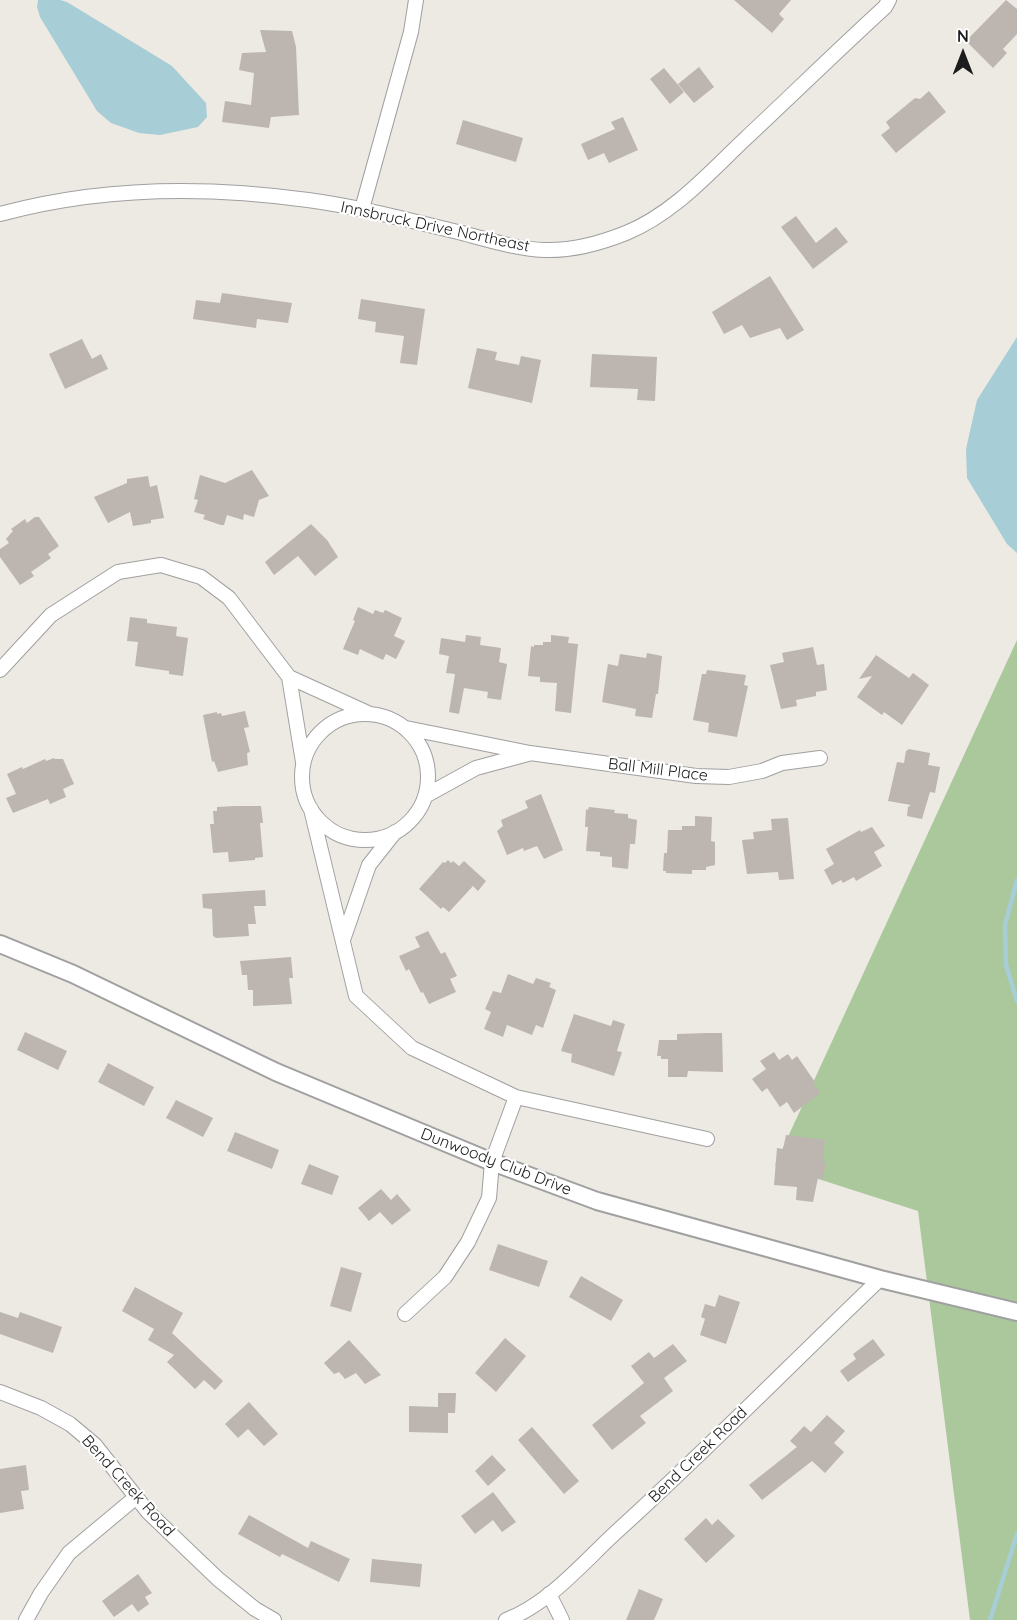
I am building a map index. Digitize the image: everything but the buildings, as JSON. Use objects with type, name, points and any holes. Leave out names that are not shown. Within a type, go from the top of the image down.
[{"type":"street","points":[[362,209],[411,32],[416,0]]},
{"type":"street","name":"Innsbruck Drive Northeast","points":[[0,214],[58,200],[150,192],[201,192],[308,200],[362,209],[515,246],[544,250],[582,246],[626,232],[650,220],[690,191],[885,7],[889,0]]},
{"type":"street","points":[[0,670],[51,615],[118,572],[161,566],[201,577],[229,598],[289,677],[303,762],[302,786],[311,809],[356,996],[412,1048],[516,1097],[707,1139]]},
{"type":"street","points":[[289,677],[406,728],[422,749],[426,761],[428,773],[425,796],[414,817],[395,832],[369,865],[343,940]]},
{"type":"street","points":[[303,762],[314,740],[332,723],[344,717],[368,713]]},
{"type":"street","name":"Ball Mill Place","points":[[406,728],[530,753],[696,776],[729,777],[762,771],[782,763],[820,758]]},
{"type":"street","name":"Ball Mill Place","points":[[425,796],[476,768],[530,753]]},
{"type":"street","points":[[311,809],[327,827],[348,837],[372,839],[395,832]]},
{"type":"street","name":"Dunwoody Club Drive","points":[[0,944],[73,974],[276,1072],[492,1162],[597,1201],[880,1279],[1017,1312]]},
{"type":"street","points":[[405,1314],[445,1277],[468,1242],[489,1198],[492,1162],[516,1097]]},
{"type":"street","name":"Bend Creek Road","points":[[507,1620],[549,1594],[674,1480],[880,1279]]},
{"type":"street","name":"Bend Creek Road","points":[[0,1392],[40,1408],[70,1424],[95,1445],[129,1486],[135,1498],[178,1541],[255,1609],[274,1620]]},
{"type":"street","points":[[26,1620],[41,1593],[69,1553],[135,1498]]},
{"type":"street","points":[[549,1594],[562,1620]]},
{"type":"green space","points":[[1017,640],[1017,1620],[970,1620],[918,1211],[775,1165]]},
{"type":"water","points":[[38,0],[67,2],[172,66],[206,103],[207,117],[198,127],[160,135],[139,133],[111,123],[97,111],[40,17],[37,7]]},
{"type":"water","points":[[1017,337],[1017,553],[1007,544],[967,478],[966,449],[977,400]]},
{"type":"waterway","points":[[1017,880],[1005,925],[1006,965],[1017,1001]]},
{"type":"waterway","points":[[990,1620],[1017,1534]]}]
